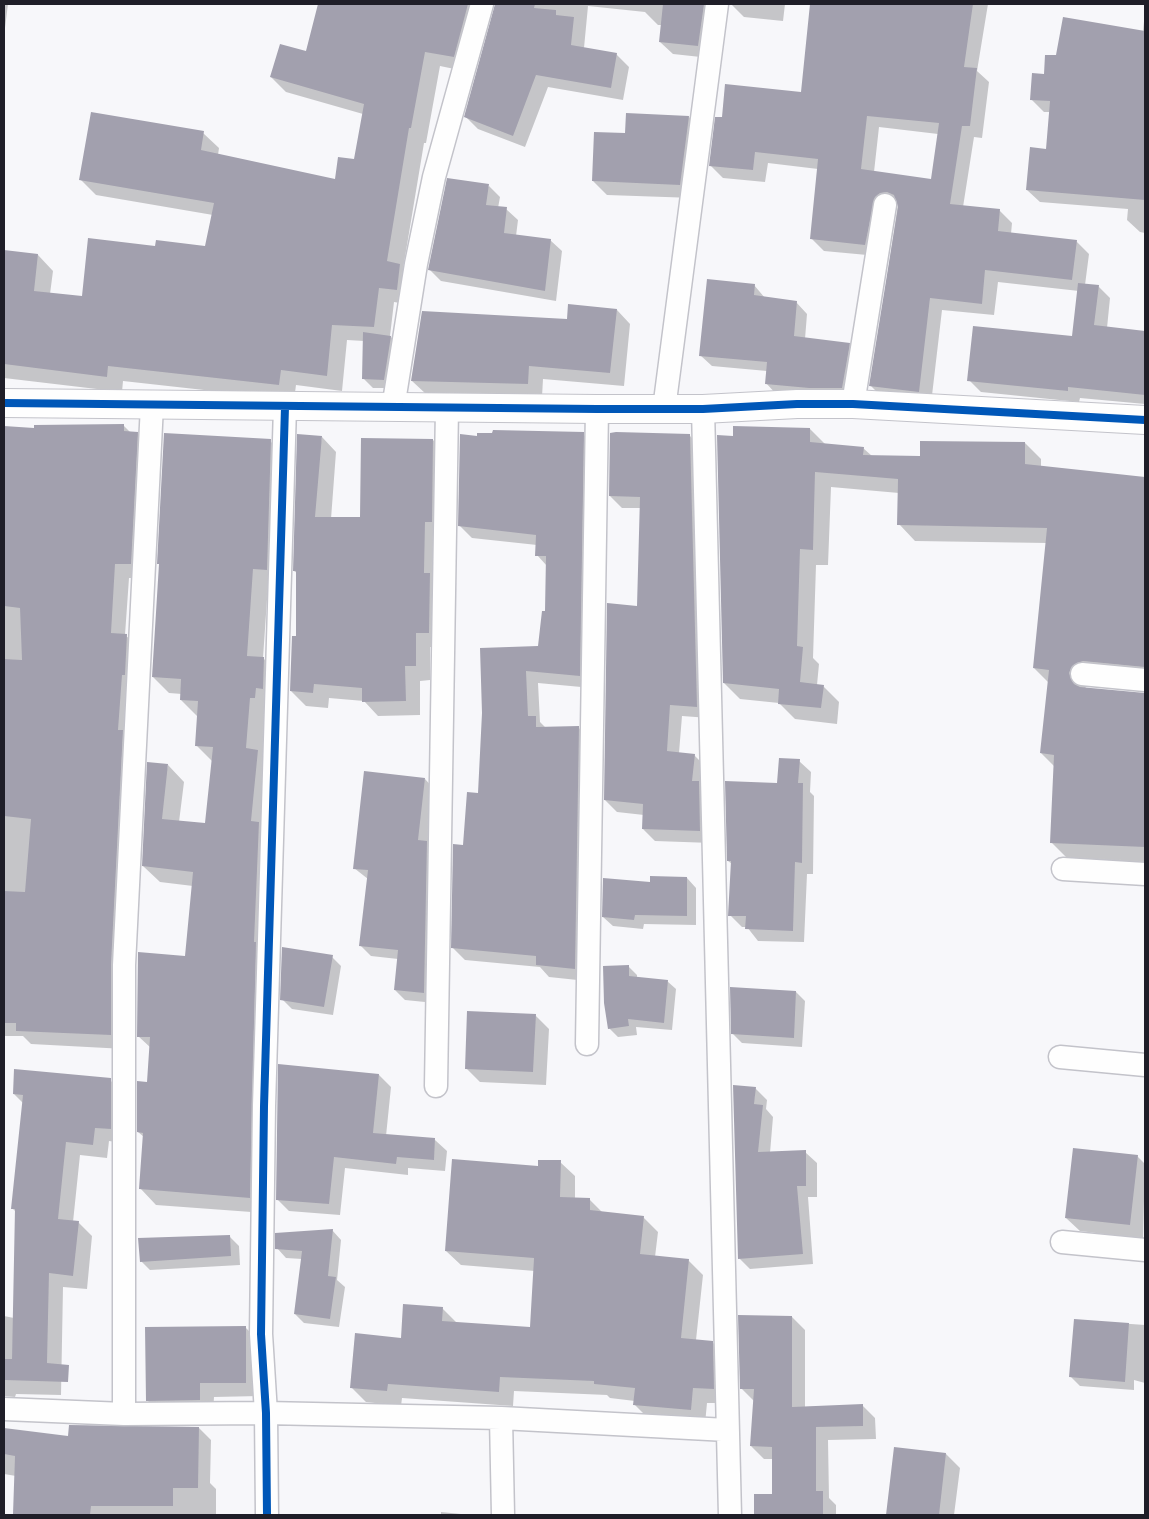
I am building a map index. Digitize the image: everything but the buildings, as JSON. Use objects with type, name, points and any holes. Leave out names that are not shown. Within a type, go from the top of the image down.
[{"type":"street","points":[[393,408],[416,264],[432,187],[482,4]]},
{"type":"street","points":[[664,409],[716,4]]},
{"type":"street","points":[[853,404],[885,205]]},
{"type":"street","points":[[4,403],[597,409],[703,409],[797,404],[853,404],[1145,420]]},
{"type":"street","points":[[124,1414],[124,965],[152,405]]},
{"type":"street","points":[[267,1515],[266,1413],[261,1334],[264,1106],[285,407]]},
{"type":"street","points":[[436,1086],[447,408]]},
{"type":"street","points":[[587,1044],[597,409]]},
{"type":"street","points":[[703,409],[730,1515]]},
{"type":"street","points":[[1082,674],[1145,680]]},
{"type":"street","points":[[1062,870],[1145,874]]},
{"type":"street","points":[[1060,1057],[1145,1066]]},
{"type":"street","points":[[1062,1242],[1145,1250]]},
{"type":"street","points":[[4,1409],[124,1414],[266,1413],[501,1418],[727,1430]]},
{"type":"street","points":[[501,1418],[504,1515]]},
{"type":"cycle path","points":[[4,403],[597,409],[703,409],[797,404],[853,404],[1145,420]]},
{"type":"cycle path","points":[[267,1515],[266,1413],[261,1334],[264,1106],[285,407]]}]
